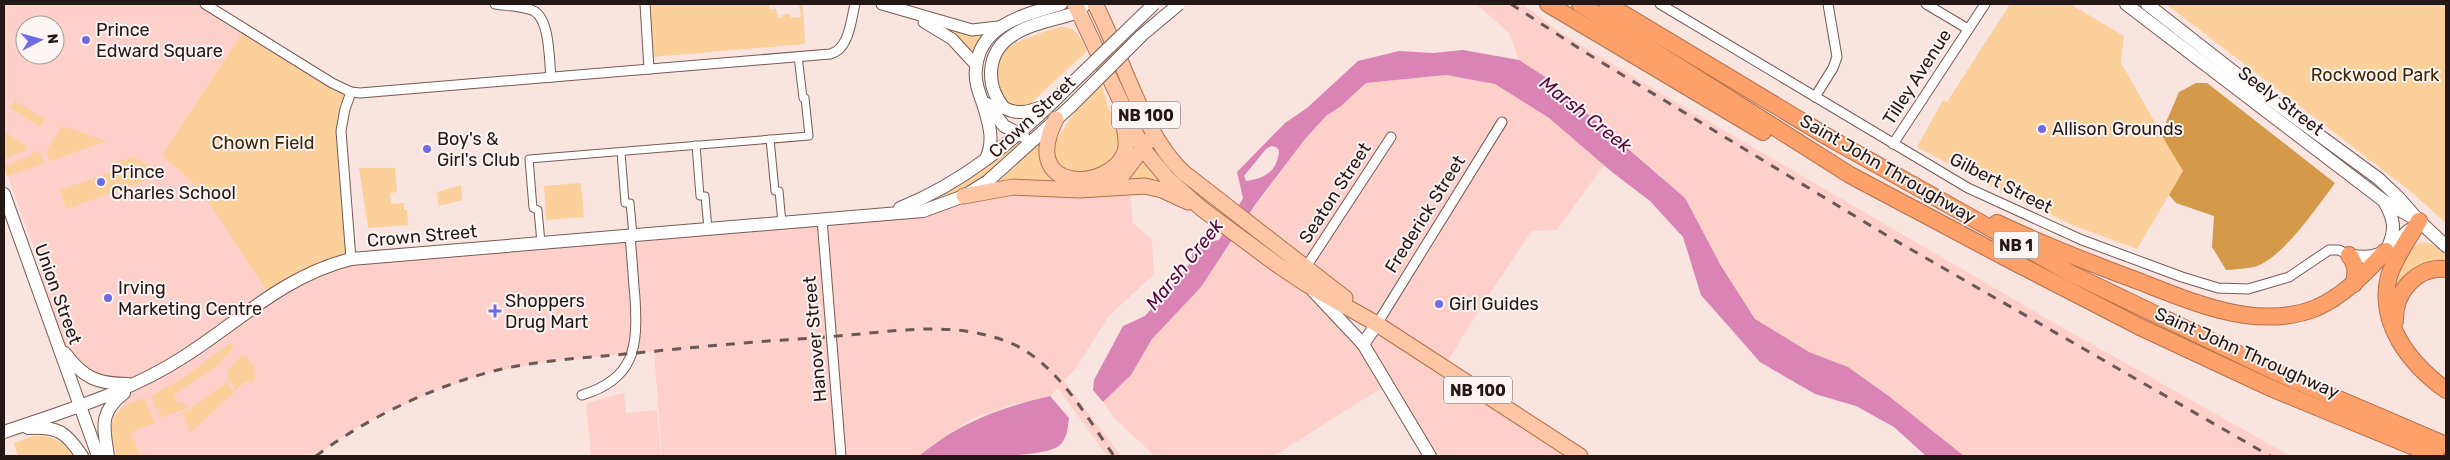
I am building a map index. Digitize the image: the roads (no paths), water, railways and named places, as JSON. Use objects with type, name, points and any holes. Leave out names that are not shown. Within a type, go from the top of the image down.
[{"type":"highway","name":"Saint John Throughway","points":[[1580,4],[1850,175],[2066,290],[2273,389],[2436,456]]},
{"type":"highway","name":"Saint John Throughway","points":[[1607,4],[1775,107],[2017,246],[2105,291],[2280,374],[2446,445]]},
{"type":"highway","points":[[1555,8],[1735,117],[1850,175]]},
{"type":"highway","points":[[1908,182],[2076,258],[2222,310],[2245,315],[2270,317],[2315,308],[2354,284],[2386,251]]},
{"type":"highway","points":[[2419,221],[2390,276],[2386,297],[2388,312],[2397,338],[2413,361],[2446,390]]},
{"type":"highway","points":[[2349,255],[2357,271],[2354,284]]},
{"type":"highway","points":[[2397,338],[2395,318],[2398,301],[2406,286],[2417,276],[2430,270],[2446,269]]},
{"type":"highway","points":[[2273,389],[2409,456]]},
{"type":"main road","points":[[986,159],[991,135],[980,96],[976,65],[984,40],[998,27],[1061,4]]},
{"type":"main road","name":"NB 100","points":[[1095,4],[1152,130],[1159,144],[1174,163],[1225,206],[1377,324]]},
{"type":"main road","name":"Crown Street","points":[[886,214],[940,190],[986,159],[1053,102],[1154,4]]},
{"type":"main road","name":"Crown Street","points":[[8,430],[136,384],[184,357],[256,304],[289,284],[318,269],[351,260],[923,211],[964,196],[988,181],[1071,106],[1124,52],[1179,4]]},
{"type":"main road","name":"Seely Street","points":[[2126,4],[2384,201],[2419,221]]},
{"type":"main road","name":"Seely Street","points":[[2147,4],[2248,83],[2379,179],[2446,246]]},
{"type":"main road","points":[[1053,102],[1028,112],[1018,113],[1004,108],[997,100],[993,89],[990,77],[991,64],[1004,42],[1013,34],[1079,6]]},
{"type":"main road","name":"NB 100","points":[[1079,6],[1142,149],[1167,178],[1202,209],[1306,284],[1377,324],[1580,456]]},
{"type":"main road","points":[[1056,119],[1046,143],[1047,162],[1051,169],[1070,179],[1081,180],[1104,173],[1121,160],[1126,150],[1125,130],[1113,86]]},
{"type":"main road","points":[[980,96],[1004,126],[1016,134],[1034,140]]},
{"type":"main road","points":[[1092,190],[1118,178],[1142,149],[1152,130]]},
{"type":"main road","points":[[964,196],[1013,187],[1092,190],[1155,187],[1202,209]]},
{"type":"main road","name":"Union Street","points":[[4,194],[8,220],[58,344],[98,456]]},
{"type":"main road","points":[[2384,201],[2394,224],[2394,236],[2386,251]]},
{"type":"main road","points":[[2349,255],[2363,258],[2374,257],[2386,251],[2419,221]]},
{"type":"main road","points":[[1306,284],[1364,344],[1430,456]]},
{"type":"main road","points":[[1364,344],[1377,324]]},
{"type":"main road","points":[[58,344],[73,365],[87,377],[108,384],[136,384]]},
{"type":"main road","points":[[108,456],[104,427],[107,409],[112,402],[136,384]]},
{"type":"main road","points":[[8,430],[53,428],[67,436],[82,456]]},
{"type":"street","points":[[205,4],[332,83],[351,92],[834,53],[841,49],[845,41],[855,4]]},
{"type":"street","points":[[496,4],[527,9],[541,17],[546,28],[551,77]]},
{"type":"street","points":[[645,4],[649,69]]},
{"type":"street","points":[[882,4],[906,7],[972,30],[998,27]]},
{"type":"street","name":"Gilbert Street","points":[[1660,4],[1968,188],[2039,222],[2118,254],[2218,288],[2239,290],[2270,284],[2289,277],[2329,250],[2339,250],[2349,255]]},
{"type":"street","points":[[1816,97],[1833,68],[1837,56],[1828,4]]},
{"type":"street","points":[[1926,4],[1968,29]]},
{"type":"street","name":"Tilley Avenue","points":[[1893,144],[1984,4]]},
{"type":"street","points":[[906,7],[945,34],[976,65]]},
{"type":"street","points":[[541,243],[538,210],[533,208],[529,159],[809,136],[798,56]]},
{"type":"street","points":[[351,92],[345,109],[341,131],[351,260]]},
{"type":"street","name":"Frederick Street","points":[[1377,324],[1502,122]]},
{"type":"street","name":"Seaton Street","points":[[1306,267],[1391,136]]},
{"type":"street","points":[[770,139],[775,191],[779,191],[782,223]]},
{"type":"street","points":[[696,145],[700,196],[705,196],[708,229]]},
{"type":"street","points":[[582,395],[599,390],[618,376],[633,353],[637,330],[630,203],[625,203],[621,152]]},
{"type":"street","name":"Hanover Street","points":[[822,219],[841,456]]},
{"type":"water","name":"Marsh Creek","points":[[1463,50],[1519,60],[1544,76],[1685,198],[1721,266],[1755,319],[1809,352],[1848,367],[1890,397],[1964,456],[1926,456],[1894,427],[1856,406],[1815,394],[1760,362],[1701,295],[1683,237],[1650,201],[1612,172],[1549,118],[1495,84],[1446,75],[1366,83],[1340,107],[1326,116],[1305,139],[1255,205],[1201,287],[1152,339],[1131,375],[1103,402],[1093,390],[1094,380],[1123,326],[1145,316],[1191,262],[1194,244],[1219,240],[1243,198],[1237,172],[1285,123],[1307,108],[1358,61],[1399,51],[1433,53]],"holes":[[[1271,146],[1279,150],[1278,157],[1270,172],[1265,176],[1246,181],[1244,176],[1266,149]]]},
{"type":"water","points":[[1050,396],[1069,418],[1066,436],[1059,446],[1033,453],[1014,455],[971,457],[919,456],[934,444],[965,425],[997,411]]},
{"type":"railway","points":[[1511,4],[1583,51],[1891,238],[2270,456]]},
{"type":"railway","points":[[316,456],[358,428],[404,403],[453,383],[502,369],[558,360],[916,329],[972,332],[1008,342],[1025,350],[1055,375],[1081,407],[1114,456]]},
{"type":"place","name":"Prince Edward Square","points":[[86,40]]},
{"type":"place","name":"Allison Grounds","points":[[2042,129]]},
{"type":"place","name":"Boy's & Girl's Club","points":[[427,149]]},
{"type":"place","name":"Prince Charles School","points":[[101,182]]},
{"type":"place","name":"Irving Marketing Centre","points":[[108,298]]},
{"type":"place","name":"Girl Guides","points":[[1439,304]]},
{"type":"place","name":"Shoppers Drug Mart","points":[[495,311]]},
{"type":"park label","name":"Rockwood Park","points":[[2375,75]]},
{"type":"park label","name":"Chown Field","points":[[263,143]]}]
